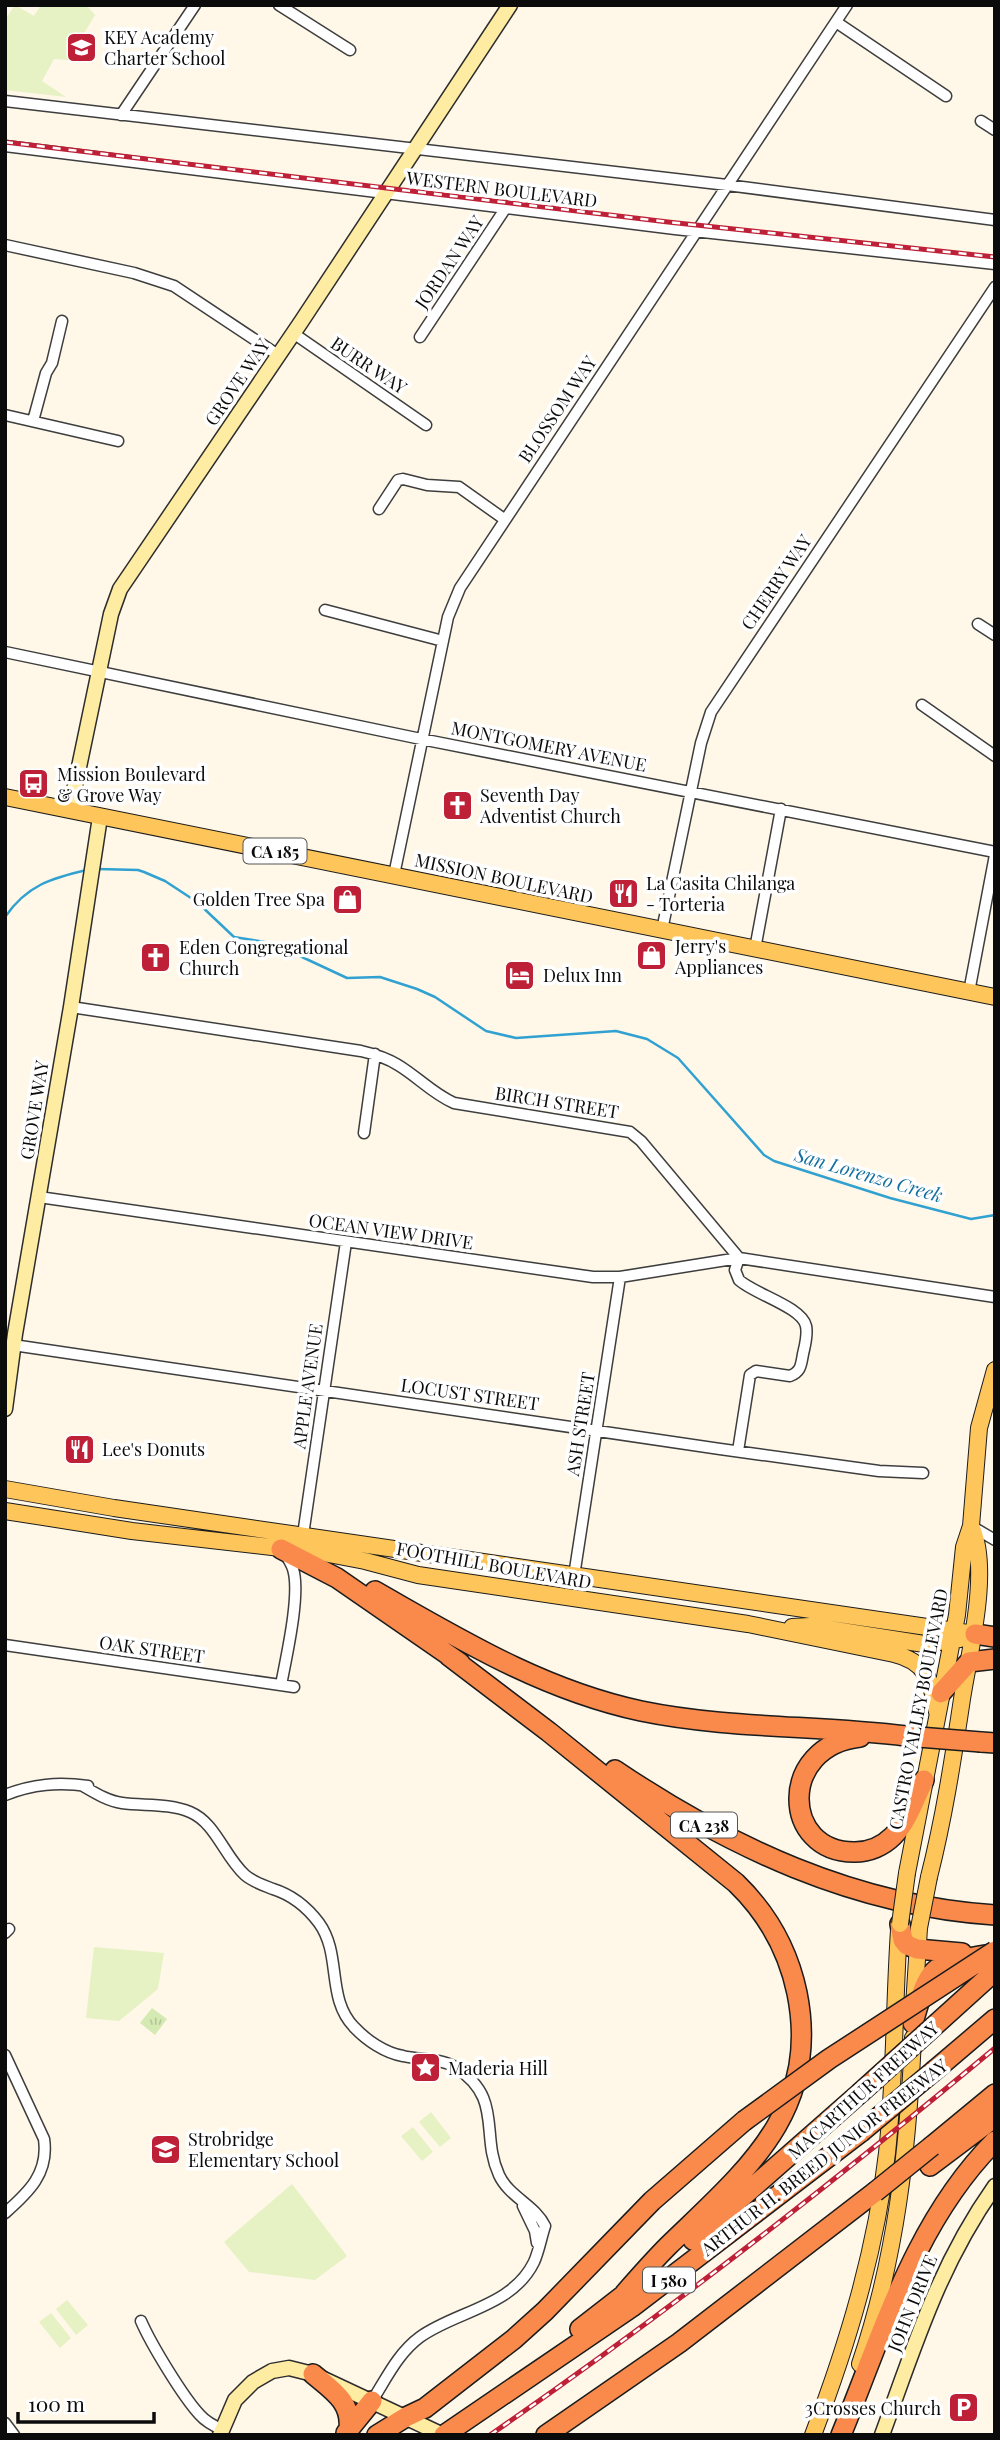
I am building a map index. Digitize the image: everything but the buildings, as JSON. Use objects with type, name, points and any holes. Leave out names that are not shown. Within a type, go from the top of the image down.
[{"type":"highway","name":"CA 238","points":[[281,1549],[337,1578],[644,1790],[699,1823],[804,1872],[869,1894],[925,1907],[995,1915]]},
{"type":"highway","points":[[281,1549],[337,1569],[512,1667],[592,1698],[643,1711],[694,1719],[988,1742]]},
{"type":"highway","points":[[975,1634],[995,1637]]},
{"type":"highway","points":[[449,1656],[549,1732],[736,1882],[768,1920],[783,1947],[794,1982],[800,2019],[799,2055],[792,2091],[779,2123],[743,2174],[668,2246],[625,2293]]},
{"type":"highway","points":[[939,1702],[968,1662],[995,1659]]},
{"type":"highway","points":[[906,1736],[856,1737],[835,1743],[822,1751],[811,1761],[802,1778],[799,1799],[802,1815],[810,1831],[826,1845],[844,1851],[868,1850],[885,1843],[898,1830],[924,1780]]},
{"type":"highway","points":[[909,1926],[903,1941],[917,1949],[959,1953],[995,1952]]},
{"type":"highway","points":[[913,2023],[924,1984],[936,1968],[950,1961],[995,1952]]},
{"type":"highway","points":[[377,2435],[425,2408],[523,2332],[645,2208],[744,2121],[822,2064],[995,1952]]},
{"type":"highway","name":"MACARTHUR FREEWAY","points":[[469,2417],[718,2219],[995,1972]]},
{"type":"highway","name":"ARTHUR H. BREED JUNIOR FREEWAY","points":[[443,2435],[632,2307],[861,2132],[995,2020]]},
{"type":"highway","points":[[931,2156],[995,2094]]},
{"type":"highway","points":[[547,2435],[679,2343],[875,2192],[995,2117]]},
{"type":"highway","points":[[839,2435],[929,2226],[962,2177],[995,2141]]},
{"type":"highway","points":[[313,2374],[345,2404],[350,2420],[347,2432]]},
{"type":"highway","points":[[347,2432],[364,2398]]},
{"type":"main road","name":"GROVE WAY","points":[[70,810],[98,671],[111,614],[120,589],[510,5]]},
{"type":"main road","name":"MISSION BOULEVARD","points":[[5,797],[995,997]]},
{"type":"main road","name":"GROVE WAY","points":[[5,1409],[13,1345],[71,1007],[100,817]]},
{"type":"main road","points":[[971,1526],[979,1428],[995,1370]]},
{"type":"main road","name":"FOOTHILL BOULEVARD","points":[[5,1489],[953,1636]]},
{"type":"main road","name":"FOOTHILL BOULEVARD","points":[[5,1511],[134,1531],[349,1557],[418,1576],[776,1630],[810,1626],[924,1644],[953,1636]]},
{"type":"main road","name":"CASTRO VALLEY BOULEVARD","points":[[909,1926],[929,1877],[945,1810],[968,1662],[975,1634],[980,1556],[978,1539],[971,1526]]},
{"type":"main road","name":"CASTRO VALLEY BOULEVARD","points":[[813,2435],[847,2338],[871,2251],[889,2135],[909,1926],[907,1873],[953,1636],[964,1547],[971,1526]]},
{"type":"main road","points":[[776,1630],[899,1655],[913,1661],[930,1681],[939,1702]]},
{"type":"main road","points":[[953,1636],[975,1634]]},
{"type":"main road","points":[[839,2435],[884,2282],[898,2211],[905,2158],[917,1949]]},
{"type":"main road","points":[[989,2203],[995,2186]]},
{"type":"main road","name":"JOHN DRIVE","points":[[882,2435],[936,2290],[958,2243],[989,2203]]},
{"type":"main road","points":[[871,2251],[879,2256],[883,2263],[884,2282]]},
{"type":"main road","points":[[221,2432],[235,2400],[253,2382],[272,2371],[289,2368],[313,2374],[443,2435]]},
{"type":"street","points":[[121,115],[195,5]]},
{"type":"street","points":[[279,5],[350,50]]},
{"type":"street","name":"BLOSSOM WAY","points":[[394,874],[448,617],[460,588],[847,5]]},
{"type":"street","points":[[836,22],[946,96]]},
{"type":"street","name":"WESTERN BOULEVARD","points":[[5,101],[727,185],[995,220]]},
{"type":"street","points":[[981,121],[995,130]]},
{"type":"street","name":"WESTERN BOULEVARD","points":[[5,146],[698,231],[995,264]]},
{"type":"street","name":"JORDAN WAY","points":[[420,337],[507,206]]},
{"type":"street","points":[[5,245],[134,273],[174,286],[278,355]]},
{"type":"street","name":"CHERRY WAY","points":[[662,930],[701,743],[711,712],[995,287]]},
{"type":"street","points":[[33,421],[62,321]]},
{"type":"street","name":"BURR WAY","points":[[293,333],[426,425]]},
{"type":"street","points":[[5,415],[118,441]]},
{"type":"street","points":[[379,509],[398,480],[403,479],[427,485],[459,487],[504,519]]},
{"type":"street","points":[[325,610],[443,641]]},
{"type":"street","points":[[978,624],[995,635]]},
{"type":"street","name":"MONTGOMERY AVENUE","points":[[5,652],[421,739],[995,853]]},
{"type":"street","points":[[922,705],[995,757]]},
{"type":"street","points":[[755,949],[780,809]]},
{"type":"street","points":[[969,992],[995,853]]},
{"type":"street","name":"BIRCH STREET","points":[[71,1007],[376,1054],[398,1065],[433,1092],[454,1103],[622,1130],[636,1136],[739,1258]]},
{"type":"street","points":[[364,1133],[376,1054]]},
{"type":"street","name":"OCEAN VIEW DRIVE","points":[[39,1196],[593,1277],[620,1277],[739,1258]]},
{"type":"street","name":"APPLE AVENUE","points":[[303,1535],[346,1242]]},
{"type":"street","points":[[738,1451],[750,1375],[756,1371],[795,1375],[801,1367],[807,1333],[804,1321],[797,1313],[739,1280],[735,1270],[739,1258],[995,1297]]},
{"type":"street","name":"ASH STREET","points":[[574,1576],[620,1277]]},
{"type":"street","name":"LOCUST STREET","points":[[13,1345],[879,1471],[923,1473]]},
{"type":"street","points":[[971,1526],[995,1540]]},
{"type":"street","points":[[281,1549],[291,1563],[295,1578],[292,1620],[281,1685]]},
{"type":"street","name":"OAK STREET","points":[[5,1645],[294,1687]]},
{"type":"street","points":[[5,1795],[23,1788],[55,1783],[83,1786],[111,1800],[175,1807],[196,1815],[205,1821],[234,1864],[248,1878],[289,1895],[310,1912],[322,1928],[329,1942],[338,2000],[349,2021],[381,2048],[402,2056],[450,2065],[474,2084],[487,2104],[498,2172],[508,2189],[540,2217],[545,2226],[538,2250],[528,2272],[499,2298],[436,2328],[411,2345],[364,2398]]},
{"type":"street","points":[[5,2055],[44,2139],[45,2159],[40,2175],[30,2190],[5,2213]]},
{"type":"street","points":[[141,2321],[193,2407],[221,2432]]},
{"type":"street","points":[[5,2423],[14,2435]]},
{"type":"green space","points":[[15,5],[34,16],[41,5],[86,5],[95,15],[68,60],[54,59],[42,81],[66,97],[5,90],[5,16],[7,17]]},
{"type":"green space","points":[[94,1947],[164,1953],[158,1989],[119,2021],[86,2018]]},
{"type":"green space","points":[[152,2008],[167,2019],[155,2035],[140,2023]]},
{"type":"green space","points":[[431,2112],[451,2138],[440,2147],[419,2122]]},
{"type":"green space","points":[[413,2127],[433,2152],[422,2161],[401,2136]]},
{"type":"green space","points":[[292,2184],[347,2256],[315,2280],[249,2272],[224,2242]]},
{"type":"green space","points":[[67,2300],[88,2325],[76,2335],[56,2309]]},
{"type":"green space","points":[[51,2313],[71,2338],[60,2348],[39,2322]]},
{"type":"waterway","name":"San Lorenzo Creek","points":[[98,869],[144,872],[165,881],[197,902],[234,937],[272,943],[347,978],[380,977],[417,989],[435,997],[486,1031],[516,1038],[616,1031],[647,1039],[678,1058],[764,1155],[774,1161],[890,1198],[971,1219],[995,1215]]},
{"type":"waterway","name":"San Lorenzo Creek","points":[[5,917],[22,897],[41,884],[87,870]]},
{"type":"railway","points":[[5,142],[668,222],[995,257]]},
{"type":"railway","points":[[490,2435],[747,2248],[995,2048]]},
{"type":"place","name":"KEY Academy Charter School","points":[[81,47]]},
{"type":"place","name":"Mission Boulevard & Grove Way","points":[[34,784]]},
{"type":"place","name":"Seventh Day Adventist Church","points":[[457,805]]},
{"type":"place","name":"La Casita Chilanga - Torteria","points":[[623,893]]},
{"type":"place","name":"Golden Tree Spa","points":[[348,899]]},
{"type":"place","name":"Jerry's Appliances","points":[[652,956]]},
{"type":"place","name":"Eden Congregational Church","points":[[156,957]]},
{"type":"place","name":"Delux Inn","points":[[520,975]]},
{"type":"place","name":"Lee's Donuts","points":[[79,1449]]},
{"type":"place","name":"Maderia Hill","points":[[425,2068]]},
{"type":"place","name":"Strobridge Elementary School","points":[[165,2149]]},
{"type":"place","name":"3Crosses Church","points":[[964,2408]]}]
